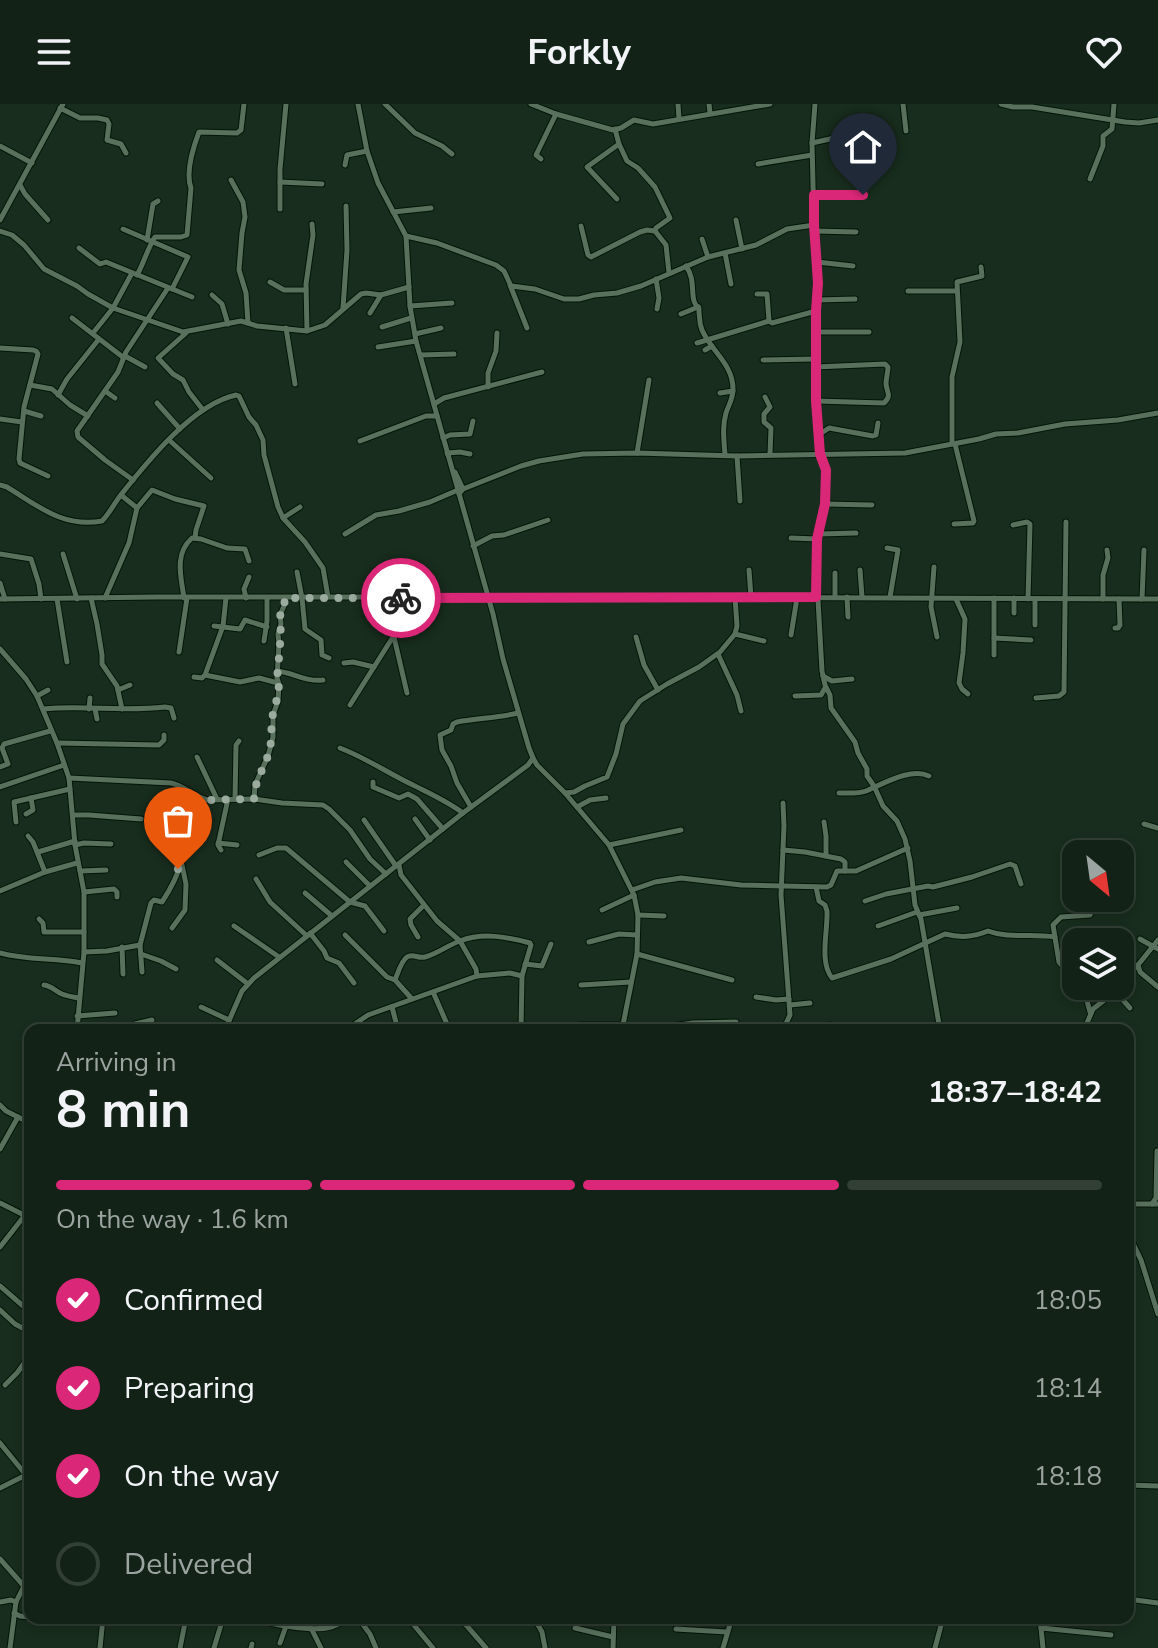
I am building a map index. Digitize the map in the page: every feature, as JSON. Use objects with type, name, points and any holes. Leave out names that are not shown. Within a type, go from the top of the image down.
[{"type":"street","points":[[149,241],[155,237],[187,235],[189,180],[198,133],[237,133],[241,130],[244,104]]},
{"type":"street","points":[[280,209],[286,104]]},
{"type":"street","points":[[358,104],[367,151],[378,183],[406,236],[415,338],[533,758],[609,845],[633,893],[638,915],[637,954],[623,1024]]},
{"type":"street","points":[[385,104],[411,131],[452,154]]},
{"type":"street","points":[[531,104],[610,130],[634,120],[653,124],[770,104]]},
{"type":"street","points":[[678,104],[679,119]]},
{"type":"street","points":[[709,104],[710,113]]},
{"type":"street","points":[[815,104],[812,155],[817,262],[816,401],[820,454],[826,470],[825,504],[818,537],[816,597],[823,676],[831,708],[857,744],[867,776],[883,806],[897,821],[907,850],[939,1024]]},
{"type":"street","points":[[903,104],[906,131]]},
{"type":"street","points":[[1001,104],[1139,123],[1158,120]]},
{"type":"street","points":[[1090,179],[1103,146],[1103,136],[1112,129],[1114,104]]},
{"type":"street","points":[[0,220],[62,106],[80,118],[107,120],[107,140],[121,144],[126,153]]},
{"type":"street","points":[[541,159],[536,155],[556,114]]},
{"type":"street","points":[[615,129],[628,162],[655,187],[669,216],[655,231]]},
{"type":"street","points":[[812,143],[848,135]]},
{"type":"street","points":[[617,199],[587,167],[619,144]]},
{"type":"street","points":[[0,146],[32,163]]},
{"type":"street","points":[[345,165],[347,155],[367,151]]},
{"type":"street","points":[[758,164],[812,155]]},
{"type":"street","points":[[231,180],[243,202],[245,217],[239,270],[246,293],[248,323]]},
{"type":"street","points":[[280,182],[322,184]]},
{"type":"street","points":[[20,184],[48,220]]},
{"type":"street","points":[[16,191],[25,194]]},
{"type":"street","points":[[814,195],[863,195]]},
{"type":"street","points":[[93,333],[147,256],[151,209],[158,201]]},
{"type":"street","points":[[343,309],[346,206]]},
{"type":"street","points":[[393,212],[431,208]]},
{"type":"street","points":[[736,220],[742,249]]},
{"type":"street","points":[[307,331],[306,290],[312,224]]},
{"type":"street","points":[[581,226],[591,257],[640,232],[655,231]]},
{"type":"street","points":[[509,284],[559,298],[579,299],[641,286],[708,257],[762,243],[793,227],[856,232]]},
{"type":"street","points":[[123,229],[188,257],[124,357],[118,372],[77,431],[78,437],[133,480]]},
{"type":"street","points":[[0,231],[12,235],[24,245],[44,269],[113,308],[179,331],[241,321],[307,331],[325,325],[361,294],[381,295],[409,287]]},
{"type":"street","points":[[655,231],[666,245],[669,273]]},
{"type":"street","points":[[406,236],[437,243],[496,265],[504,271],[527,328]]},
{"type":"street","points":[[702,239],[708,257]]},
{"type":"street","points":[[79,248],[100,264],[106,262],[192,297]]},
{"type":"street","points":[[725,253],[731,284]]},
{"type":"street","points":[[817,262],[853,266]]},
{"type":"street","points":[[686,266],[695,293],[699,323],[732,379],[733,391],[722,429],[725,455]]},
{"type":"street","points":[[954,524],[974,521],[953,444],[952,377],[960,342],[957,281],[982,276],[981,267]]},
{"type":"street","points":[[656,279],[657,309]]},
{"type":"street","points":[[270,282],[284,290],[306,290]]},
{"type":"street","points":[[908,291],[956,291]]},
{"type":"street","points":[[757,294],[767,294],[769,321]]},
{"type":"street","points":[[212,295],[222,304],[228,324]]},
{"type":"street","points":[[370,313],[381,295]]},
{"type":"street","points":[[817,300],[855,299]]},
{"type":"street","points":[[410,306],[452,303]]},
{"type":"street","points":[[681,314],[698,307]]},
{"type":"street","points":[[697,343],[769,321],[772,323],[816,311]]},
{"type":"street","points":[[72,318],[124,357],[145,367]]},
{"type":"street","points":[[382,327],[411,318]]},
{"type":"street","points":[[286,328],[295,384]]},
{"type":"street","points":[[378,347],[441,328]]},
{"type":"street","points":[[187,332],[158,358],[183,380],[203,410]]},
{"type":"street","points":[[817,332],[869,332]]},
{"type":"street","points":[[488,387],[497,333]]},
{"type":"street","points":[[58,395],[99,339]]},
{"type":"street","points":[[705,350],[712,346]]},
{"type":"street","points":[[0,348],[36,351],[38,354],[22,422],[19,461],[48,476]]},
{"type":"street","points":[[421,355],[454,354]]},
{"type":"street","points":[[763,360],[816,359]]},
{"type":"street","points":[[815,367],[885,364],[888,367],[886,385],[890,393],[884,403],[816,401]]},
{"type":"street","points":[[426,416],[444,398],[542,372]]},
{"type":"street","points":[[637,453],[649,380]]},
{"type":"street","points":[[30,385],[47,387],[88,416]]},
{"type":"street","points":[[105,391],[115,398]]},
{"type":"street","points":[[720,393],[733,391]]},
{"type":"street","points":[[0,485],[58,518],[102,521],[133,480],[188,420],[231,395],[239,396],[263,440],[278,507],[283,518],[323,568],[328,597]]},
{"type":"street","points":[[432,395],[444,398]]},
{"type":"street","points":[[765,397],[770,407],[764,414],[764,422],[771,428],[770,454]]},
{"type":"street","points":[[157,403],[180,429]]},
{"type":"street","points":[[24,411],[41,416]]},
{"type":"street","points":[[345,534],[376,515],[416,506],[521,466],[583,454],[737,456],[905,453],[996,434],[1158,413]]},
{"type":"street","points":[[360,441],[426,416],[437,416]]},
{"type":"street","points":[[0,419],[22,422]]},
{"type":"street","points":[[443,438],[470,434],[473,421]]},
{"type":"street","points":[[819,434],[829,428],[873,436],[876,435],[878,423]]},
{"type":"street","points":[[169,440],[211,478]]},
{"type":"street","points":[[447,453],[470,454]]},
{"type":"street","points":[[737,456],[740,501]]},
{"type":"street","points":[[105,598],[129,543],[137,508],[152,490],[204,506],[195,538]]},
{"type":"street","points":[[121,495],[137,508]]},
{"type":"street","points":[[825,504],[872,505]]},
{"type":"street","points":[[283,518],[300,507]]},
{"type":"street","points":[[473,546],[492,536],[548,520]]},
{"type":"street","points":[[1036,698],[1059,696],[1064,692],[1066,522]]},
{"type":"street","points":[[1013,525],[1030,524],[1028,599]]},
{"type":"street","points":[[791,538],[856,533]]},
{"type":"street","points":[[179,652],[186,598],[180,558],[187,543],[195,538],[227,548],[245,549],[249,561]]},
{"type":"street","points":[[887,548],[898,549],[890,597]]},
{"type":"street","points":[[1103,599],[1107,550]]},
{"type":"street","points":[[1142,599],[1144,550]]},
{"type":"street","points":[[0,554],[31,559],[41,599]]},
{"type":"street","points":[[63,554],[77,599]]},
{"type":"street","points":[[934,567],[931,607],[937,637]]},
{"type":"street","points":[[749,570],[751,597]]},
{"type":"street","points":[[860,570],[862,597]]},
{"type":"street","points":[[297,572],[305,630],[321,640],[322,655],[329,658]]},
{"type":"street","points":[[835,573],[835,597]]},
{"type":"street","points":[[246,598],[244,589],[249,577]]},
{"type":"street","points":[[0,583],[2,599],[1158,599]]},
{"type":"street","points":[[565,793],[607,777],[625,720],[640,701],[718,654],[735,634],[735,597]]},
{"type":"street","points":[[847,597],[848,617]]},
{"type":"street","points":[[91,598],[102,664],[118,690],[122,709]]},
{"type":"street","points":[[194,677],[202,678],[205,675],[223,626],[226,598]]},
{"type":"street","points":[[264,641],[267,598]]},
{"type":"street","points":[[254,799],[255,785],[273,737],[273,713],[278,701],[278,634],[285,598]]},
{"type":"street","points":[[350,705],[394,637],[404,618],[407,598]]},
{"type":"street","points":[[791,635],[797,598]]},
{"type":"street","points":[[994,598],[994,655]]},
{"type":"street","points":[[1014,598],[1014,613]]},
{"type":"street","points":[[57,599],[67,662]]},
{"type":"street","points":[[956,599],[965,619],[959,683],[968,694]]},
{"type":"street","points":[[1035,599],[1035,625]]},
{"type":"street","points":[[1115,628],[1120,625],[1119,599]]},
{"type":"street","points":[[214,626],[240,629],[245,620],[267,627]]},
{"type":"street","points":[[735,634],[764,641]]},
{"type":"street","points":[[394,637],[407,693]]},
{"type":"street","points":[[636,637],[644,665],[658,690]]},
{"type":"street","points":[[994,638],[1031,640]]},
{"type":"street","points":[[0,649],[37,696],[69,778],[77,863],[84,892],[84,952],[77,1024]]},
{"type":"street","points":[[718,654],[741,711]]},
{"type":"street","points":[[344,663],[374,667]]},
{"type":"street","points":[[205,675],[240,682],[259,678],[277,679],[287,673],[309,681],[323,680]]},
{"type":"street","points":[[823,676],[832,681],[852,679]]},
{"type":"street","points":[[118,690],[130,685]]},
{"type":"street","points":[[795,696],[821,695],[826,687]]},
{"type":"street","points":[[37,696],[48,690]]},
{"type":"street","points":[[90,698],[97,719]]},
{"type":"street","points":[[42,709],[168,707],[173,711],[174,718]]},
{"type":"street","points":[[471,807],[442,750],[440,735],[451,730],[457,722],[518,713]]},
{"type":"street","points":[[0,767],[8,764],[2,748],[4,744],[50,731]]},
{"type":"street","points":[[57,743],[159,745],[164,735]]},
{"type":"street","points":[[237,845],[220,846],[232,799],[236,745],[239,741]]},
{"type":"street","points":[[340,748],[445,800],[463,813]]},
{"type":"street","points":[[197,757],[217,799]]},
{"type":"street","points":[[227,1024],[248,984],[279,957],[528,765],[533,758]]},
{"type":"street","points":[[0,787],[64,765]]},
{"type":"street","points":[[528,765],[537,765]]},
{"type":"street","points":[[839,793],[868,791],[874,786],[914,773],[929,776]]},
{"type":"street","points":[[69,778],[171,783],[208,800],[254,799],[321,804],[350,830],[370,859],[401,875],[441,926],[460,941],[477,976]]},
{"type":"street","points":[[373,782],[373,787],[399,798],[408,794],[417,799],[443,829]]},
{"type":"street","points":[[16,822],[14,802],[70,789]]},
{"type":"street","points":[[570,800],[574,792]]},
{"type":"street","points":[[26,814],[33,810],[31,798]]},
{"type":"street","points":[[142,972],[140,945],[151,903],[154,900],[162,902],[181,864],[189,818],[201,798]]},
{"type":"street","points":[[577,807],[594,798],[606,798]]},
{"type":"street","points":[[783,803],[781,887],[789,1002],[787,1024]]},
{"type":"street","points":[[73,815],[141,819]]},
{"type":"street","points":[[415,819],[430,840]]},
{"type":"street","points":[[364,820],[393,869]]},
{"type":"street","points":[[824,822],[826,856]]},
{"type":"street","points":[[1144,824],[1158,828]]},
{"type":"street","points":[[609,845],[681,830]]},
{"type":"street","points":[[28,836],[45,872]]},
{"type":"street","points":[[38,852],[75,843],[111,844]]},
{"type":"street","points":[[259,855],[286,848],[350,902],[365,906],[384,931]]},
{"type":"street","points":[[783,850],[843,861],[845,871]]},
{"type":"street","points":[[602,910],[655,882],[681,878],[741,885],[830,886],[836,872],[856,871],[907,850]]},
{"type":"street","points":[[346,862],[370,886]]},
{"type":"street","points":[[0,891],[45,872],[77,863]]},
{"type":"street","points":[[172,928],[185,910],[186,884],[181,864]]},
{"type":"street","points":[[865,901],[886,894],[933,887],[1010,864],[1015,866],[1021,884]]},
{"type":"street","points":[[80,871],[106,870]]},
{"type":"street","points":[[256,879],[270,902],[308,934],[327,958],[339,963],[354,983]]},
{"type":"street","points":[[816,887],[819,901],[827,911],[825,961],[831,977],[884,962],[945,934],[972,937],[988,931],[1002,936],[1027,934],[1055,937]]},
{"type":"street","points":[[84,892],[114,889],[117,897]]},
{"type":"street","points":[[305,893],[332,916]]},
{"type":"street","points":[[418,937],[410,919],[424,905]]},
{"type":"street","points":[[878,926],[918,913],[957,908]]},
{"type":"street","points":[[1062,965],[1053,929],[1056,921],[1061,917],[1090,915],[1091,912]]},
{"type":"street","points":[[638,915],[664,916]]},
{"type":"street","points":[[39,919],[44,932],[84,932]]},
{"type":"street","points":[[234,926],[279,957]]},
{"type":"street","points":[[589,942],[619,934],[637,935]]},
{"type":"street","points":[[345,935],[412,999]]},
{"type":"street","points":[[395,980],[408,957],[424,958],[460,941],[481,936],[530,943],[522,976],[520,1024]]},
{"type":"street","points":[[1140,939],[1156,948]]},
{"type":"street","points":[[1158,940],[1156,948],[1135,970],[1158,987]]},
{"type":"street","points":[[525,964],[543,965],[551,944]]},
{"type":"street","points":[[84,952],[140,945]]},
{"type":"street","points":[[122,947],[123,974]]},
{"type":"street","points":[[0,953],[33,960],[82,963]]},
{"type":"street","points":[[141,954],[176,969]]},
{"type":"street","points":[[637,954],[732,980]]},
{"type":"street","points":[[217,960],[248,984]]},
{"type":"street","points":[[355,1024],[368,1015],[477,976],[510,973],[522,976]]},
{"type":"street","points":[[581,985],[631,982]]},
{"type":"street","points":[[44,985],[63,995],[78,998]]},
{"type":"street","points":[[433,992],[447,1024]]},
{"type":"street","points":[[756,997],[810,1003]]},
{"type":"street","points":[[1087,1000],[1090,1010]]},
{"type":"street","points":[[1086,1024],[1090,1010],[1102,1000]]},
{"type":"street","points":[[1125,1000],[1130,1008]]},
{"type":"street","points":[[201,1007],[229,1020]]},
{"type":"street","points":[[392,1007],[396,1024]]},
{"type":"street","points":[[77,1016],[115,1013]]},
{"type":"street","points":[[135,1024],[152,1020]]},
{"type":"street","points":[[686,1024],[736,1022]]},
{"type":"street","points":[[0,1105],[24,1120]]},
{"type":"street","points":[[0,1149],[18,1117]]},
{"type":"street","points":[[1134,1204],[1156,1202],[1157,1151]]},
{"type":"street","points":[[0,1203],[24,1215]]},
{"type":"street","points":[[0,1247],[24,1221]]},
{"type":"street","points":[[1134,1245],[1158,1314]]},
{"type":"street","points":[[0,1286],[24,1307]]},
{"type":"street","points":[[0,1310],[24,1328]]},
{"type":"street","points":[[5,1385],[24,1363]]},
{"type":"street","points":[[1,1446],[24,1473]]},
{"type":"street","points":[[0,1488],[24,1479]]},
{"type":"street","points":[[1134,1485],[1158,1486]]},
{"type":"street","points":[[0,1559],[23,1585],[16,1602],[10,1648]]},
{"type":"street","points":[[1134,1600],[1158,1603]]},
{"type":"street","points":[[0,1602],[16,1602]]},
{"type":"street","points":[[16,1616],[24,1617]]},
{"type":"street","points":[[100,1648],[102,1624]]},
{"type":"street","points":[[180,1648],[185,1624]]},
{"type":"street","points":[[214,1648],[221,1624]]},
{"type":"street","points":[[276,1624],[319,1628],[334,1624]]},
{"type":"street","points":[[319,1624],[319,1628]]},
{"type":"street","points":[[362,1624],[376,1648]]},
{"type":"street","points":[[413,1624],[433,1648]]},
{"type":"street","points":[[466,1624],[486,1648]]},
{"type":"street","points":[[537,1624],[545,1648]]},
{"type":"street","points":[[613,1648],[614,1624]]},
{"type":"street","points":[[723,1648],[730,1624]]},
{"type":"street","points":[[935,1648],[941,1624]]},
{"type":"street","points":[[1041,1624],[1043,1648]]},
{"type":"street","points":[[280,1643],[286,1626]]},
{"type":"street","points":[[311,1627],[321,1648]]},
{"type":"street","points":[[575,1628],[613,1637]]},
{"type":"street","points":[[1041,1628],[1111,1635]]},
{"type":"street","points":[[676,1629],[727,1632]]},
{"type":"way so far","points":[[178,869],[189,818],[201,798],[254,799],[255,785],[273,737],[273,713],[278,701],[279,684],[278,634],[285,598],[401,598]]},
{"type":"route","points":[[401,598],[816,597],[817,539],[825,504],[826,470],[820,454],[816,401],[818,283],[814,195],[863,195]]}]
